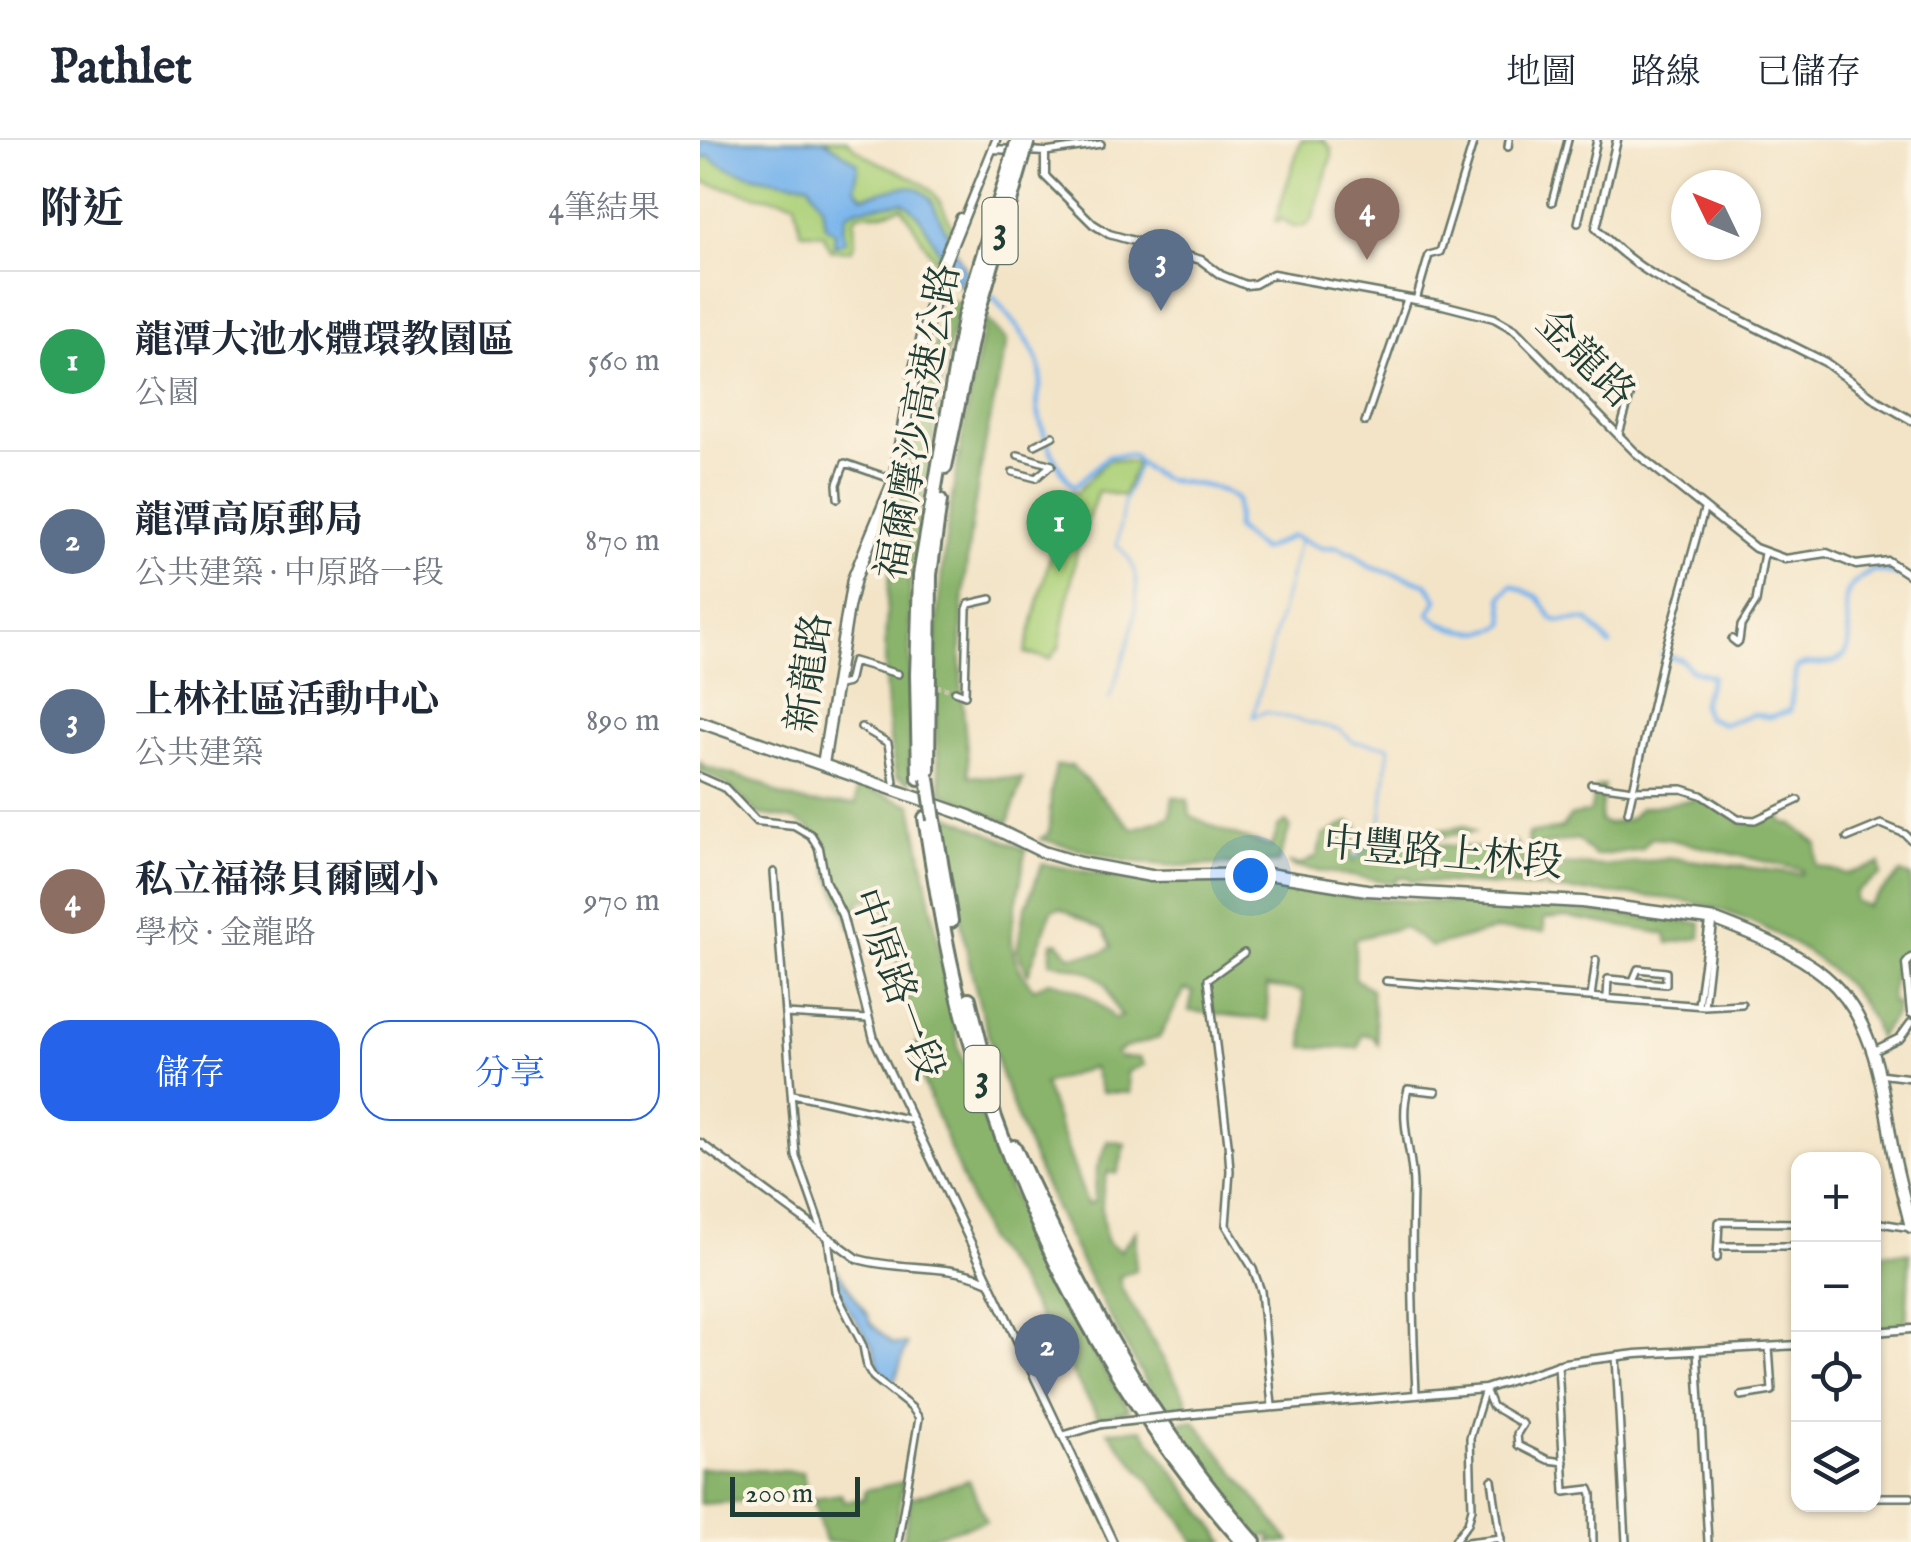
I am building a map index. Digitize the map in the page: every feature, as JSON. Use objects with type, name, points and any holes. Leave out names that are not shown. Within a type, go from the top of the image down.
[{"type":"highway","name":"福爾摩沙高速公路","points":[[1018,140],[969,320],[920,575],[917,675],[930,819],[956,949],[987,1071],[1014,1148],[1089,1305],[1120,1357],[1191,1461],[1254,1542]]},
{"type":"highway","name":"福爾摩沙高速公路","points":[[969,320],[1028,140]]},
{"type":"highway","name":"福爾摩沙高速公路","points":[[930,819],[936,892],[968,1032],[1018,1179],[1088,1324],[1140,1407],[1241,1542]]},
{"type":"main road","name":"中豐路上林段","points":[[700,719],[963,807],[1046,848],[1154,870],[1266,868],[1388,887],[1579,897],[1712,918],[1788,949],[1826,977],[1864,1022],[1882,1074]]},
{"type":"main road","name":"中豐路上林段","points":[[825,761],[969,816],[1043,852],[1136,873],[1268,874],[1367,890],[1582,902],[1712,918]]},
{"type":"main road","points":[[1882,1074],[1911,1205]]},
{"type":"main road","points":[[1882,1074],[1894,1158],[1911,1228]]},
{"type":"street","points":[[996,140],[992,149],[1046,152],[1100,144]]},
{"type":"street","points":[[1046,152],[1053,140]]},
{"type":"street","points":[[1416,300],[1429,256],[1440,252],[1474,140]]},
{"type":"street","points":[[1552,202],[1568,140]]},
{"type":"street","points":[[1578,223],[1597,140]]},
{"type":"street","points":[[1618,140],[1596,228],[1610,244],[1670,284],[1825,362],[1911,420]]},
{"type":"street","name":"新龍路","points":[[825,761],[850,606],[895,480],[940,270],[992,149]]},
{"type":"street","name":"金龍路","points":[[1046,152],[1044,176],[1093,224],[1109,234],[1201,260],[1246,285],[1273,274],[1407,298],[1503,322],[1548,362],[1618,436],[1704,510],[1764,553]]},
{"type":"street","points":[[1365,422],[1407,298]]},
{"type":"street","points":[[1618,436],[1632,389]]},
{"type":"street","points":[[1035,444],[1050,437]]},
{"type":"street","points":[[1012,472],[1036,478],[1053,465],[1018,455]]},
{"type":"street","points":[[838,498],[837,484],[845,464],[895,480]]},
{"type":"street","name":"新龍路","points":[[825,761],[852,579],[895,480]]},
{"type":"street","points":[[1628,812],[1664,656],[1704,510]]},
{"type":"street","points":[[1732,639],[1739,641],[1741,626],[1754,605],[1764,553],[1785,560],[1833,553],[1856,565],[1888,562],[1911,576]]},
{"type":"street","points":[[955,692],[965,695],[969,604],[991,599]]},
{"type":"street","points":[[838,686],[848,683],[853,660],[898,674]]},
{"type":"street","points":[[861,727],[888,743],[894,782]]},
{"type":"street","name":"中原路一段","points":[[700,777],[724,788],[756,821],[794,825],[811,836],[819,848],[825,880],[842,915],[868,1019],[912,1120],[1113,1542]]},
{"type":"street","points":[[1591,784],[1633,790],[1682,790],[1701,795],[1738,818],[1755,820],[1798,800]]},
{"type":"street","points":[[1847,838],[1882,824],[1911,840]]},
{"type":"street","points":[[774,872],[796,1156],[826,1235],[835,1291],[863,1346],[867,1368],[919,1418],[898,1542]]},
{"type":"street","points":[[1701,1006],[1712,918]]},
{"type":"street","points":[[1244,954],[1208,979],[1228,1143],[1226,1224],[1253,1269],[1261,1291],[1272,1406]]},
{"type":"street","points":[[1911,958],[1906,964],[1911,1014]]},
{"type":"street","points":[[1591,997],[1596,960]]},
{"type":"street","points":[[1606,998],[1608,979],[1666,984],[1666,972],[1638,969],[1633,981]]},
{"type":"street","points":[[1386,981],[1701,1006],[1742,1004]]},
{"type":"street","points":[[786,1014],[868,1019]]},
{"type":"street","points":[[1876,1049],[1900,1038],[1911,1023]]},
{"type":"street","points":[[1882,1074],[1911,1078]]},
{"type":"street","points":[[1416,1394],[1410,1250],[1413,1189],[1403,1130],[1408,1089],[1436,1092]]},
{"type":"street","points":[[792,1094],[912,1120]]},
{"type":"street","points":[[700,1143],[851,1256],[876,1264],[966,1274],[988,1281]]},
{"type":"street","points":[[1716,1258],[1719,1222],[1791,1223]]},
{"type":"street","points":[[1881,1223],[1911,1228]]},
{"type":"street","points":[[1718,1246],[1791,1246]]},
{"type":"street","points":[[1881,1331],[1911,1329]]},
{"type":"street","points":[[1062,1436],[1102,1424],[1485,1388],[1558,1364],[1616,1356],[1791,1344]]},
{"type":"street","points":[[1740,1396],[1772,1390],[1769,1346]]},
{"type":"street","points":[[1697,1350],[1708,1542]]},
{"type":"street","points":[[1616,1356],[1626,1542]]},
{"type":"street","points":[[1558,1364],[1566,1492],[1590,1490],[1594,1542]]},
{"type":"street","points":[[1485,1388],[1492,1406],[1523,1424],[1517,1434],[1518,1445],[1548,1460],[1564,1462]]},
{"type":"street","points":[[1458,1542],[1455,1540],[1468,1523],[1472,1508],[1470,1438],[1485,1388]]},
{"type":"street","points":[[1467,1542],[1501,1540],[1492,1480]]},
{"type":"street","points":[[1881,1497],[1911,1498]]},
{"type":"green space","points":[[700,140],[847,140],[866,155],[930,189],[952,227],[936,262],[902,207],[884,213],[858,214],[851,250],[831,251],[823,234],[801,232],[795,202],[700,181]]},
{"type":"green space","points":[[1301,140],[1323,140],[1332,155],[1312,220],[1305,226],[1293,227],[1281,218],[1275,221]]},
{"type":"green space","points":[[945,302],[960,302],[945,362],[910,583],[910,782],[896,776],[887,717],[888,597],[905,478]]},
{"type":"green space","points":[[985,318],[1007,341],[969,545],[961,681],[969,776],[1023,779],[1008,823],[942,792],[936,734],[935,674],[944,554]]},
{"type":"green space","points":[[1108,459],[1137,463],[1123,496],[1098,491],[1077,551],[1059,648],[1050,659],[1025,653],[1070,492],[1077,493]]},
{"type":"green space","points":[[700,760],[702,766],[763,784],[780,795],[808,803],[856,804],[857,785],[912,805],[959,1050],[1006,1180],[1062,1303],[1129,1410],[1099,1418],[1017,1280],[987,1241],[910,1049],[919,1042],[881,898],[861,900],[851,927],[828,872],[825,846],[814,831],[793,819],[759,814],[725,783],[700,771]]},
{"type":"green space","points":[[1056,766],[1072,766],[1133,829],[1170,817],[1173,797],[1188,800],[1190,815],[1272,847],[1278,827],[1286,822],[1290,827],[1278,863],[1176,866],[1127,861],[1040,839],[1049,833]]},
{"type":"green space","points":[[1604,786],[1600,821],[1607,824],[1629,820],[1640,808],[1698,799],[1709,801],[1743,823],[1766,821],[1780,813],[1782,822],[1793,825],[1817,844],[1816,865],[1847,874],[1880,864],[1881,875],[1856,892],[1855,901],[1867,906],[1901,873],[1911,877],[1911,960],[1894,970],[1891,1003],[1898,1004],[1878,1038],[1868,1013],[1827,967],[1800,948],[1740,917],[1685,901],[1547,889],[1535,863],[1604,866],[1673,858],[1801,874],[1802,870],[1668,839],[1651,838],[1642,849],[1595,856],[1577,839],[1529,848],[1528,834],[1562,828],[1570,816],[1590,812],[1596,788]]},
{"type":"green space","points":[[945,814],[1026,850],[1012,933],[1016,960],[1034,989],[1049,981],[1069,987],[1093,999],[1115,1019],[1122,1016],[1103,982],[1082,970],[1050,962],[1052,943],[1058,942],[1071,956],[1101,953],[1112,947],[1103,930],[1060,908],[1052,910],[1028,974],[1017,951],[1023,915],[1042,864],[1141,881],[1255,880],[1357,898],[1541,907],[1701,923],[1700,938],[1668,943],[1666,934],[1567,917],[1544,919],[1544,932],[1495,930],[1431,947],[1403,927],[1355,939],[1355,979],[1371,989],[1378,1044],[1372,1036],[1362,1034],[1358,1048],[1304,1047],[1303,991],[1267,986],[1268,1020],[1189,1011],[1193,992],[1185,989],[1159,1038],[1116,1053],[1119,1057],[1140,1058],[1144,1065],[1127,1072],[1130,1093],[1101,1092],[1093,1067],[1044,1084],[1087,1204],[1094,1202],[1097,1168],[1108,1141],[1126,1144],[1117,1174],[1108,1172],[1105,1181],[1103,1223],[1107,1242],[1120,1251],[1136,1231],[1135,1270],[1119,1277],[1122,1289],[1186,1398],[1187,1405],[1162,1409],[1063,1225],[1003,1080],[967,950]]},
{"type":"green space","points":[[1349,822],[1358,826],[1353,861],[1389,824],[1437,830],[1465,826],[1474,832],[1424,839],[1432,844],[1495,850],[1515,841],[1541,888],[1411,881],[1408,877],[1398,878],[1395,883],[1288,863],[1301,865],[1317,856],[1323,836]]},
{"type":"green space","points":[[1881,1253],[1910,1253],[1906,1324],[1881,1328]]},
{"type":"green space","points":[[1194,1420],[1290,1542],[1269,1542],[1269,1535],[1259,1538],[1171,1424]]},
{"type":"green space","points":[[1142,1429],[1225,1542],[1194,1542],[1183,1522],[1108,1431]]},
{"type":"green space","points":[[700,1468],[803,1472],[807,1497],[700,1504]]},
{"type":"green space","points":[[969,1480],[986,1521],[926,1538],[926,1542],[903,1542],[910,1498]]},
{"type":"green space","points":[[903,1482],[894,1542],[825,1542],[813,1498],[841,1494],[844,1501],[864,1499],[865,1490]]},
{"type":"water","points":[[700,140],[824,140],[858,163],[855,188],[863,196],[906,187],[922,191],[930,198],[966,272],[958,286],[919,217],[903,202],[856,209],[847,214],[843,229],[846,241],[834,246],[835,232],[825,226],[822,206],[809,184],[741,172],[709,156],[700,160]]},
{"type":"water","points":[[835,1267],[870,1323],[893,1344],[907,1344],[895,1380],[887,1380],[881,1372],[872,1346],[843,1299]]},
{"type":"waterway","points":[[988,294],[1017,327],[1036,357],[1041,374],[1037,404],[1043,430],[1056,461],[1074,487],[1108,456],[1132,455],[1158,476],[1210,487],[1237,500],[1236,529],[1262,550],[1292,536],[1323,548],[1336,547],[1369,566],[1427,584],[1437,599],[1429,614],[1445,625],[1487,631],[1505,624],[1502,596],[1512,585],[1538,597],[1558,621],[1588,620],[1610,645]]},
{"type":"waterway","points":[[1109,699],[1135,614],[1136,580],[1131,562],[1117,545],[1124,501],[1139,464]]},
{"type":"waterway","points":[[1300,539],[1253,717],[1265,712],[1340,730],[1353,742],[1389,746],[1380,830],[1354,859]]},
{"type":"waterway","points":[[1662,655],[1682,660],[1691,670],[1712,676],[1702,703],[1706,717],[1724,724],[1754,714],[1769,717],[1790,711],[1796,668],[1836,661],[1846,652],[1846,598],[1854,584],[1874,570],[1911,578]]},
{"type":"tunnel","points":[[929,684],[955,691]]},
{"type":"place","name":"私立福祿貝爾國小","points":[[1367,260]]},
{"type":"place","name":"上林社區活動中心","points":[[1161,311]]},
{"type":"place","name":"龍潭大池水體環教園區","points":[[1059,572]]},
{"type":"place","name":"龍潭高原郵局","points":[[1047,1396]]}]
